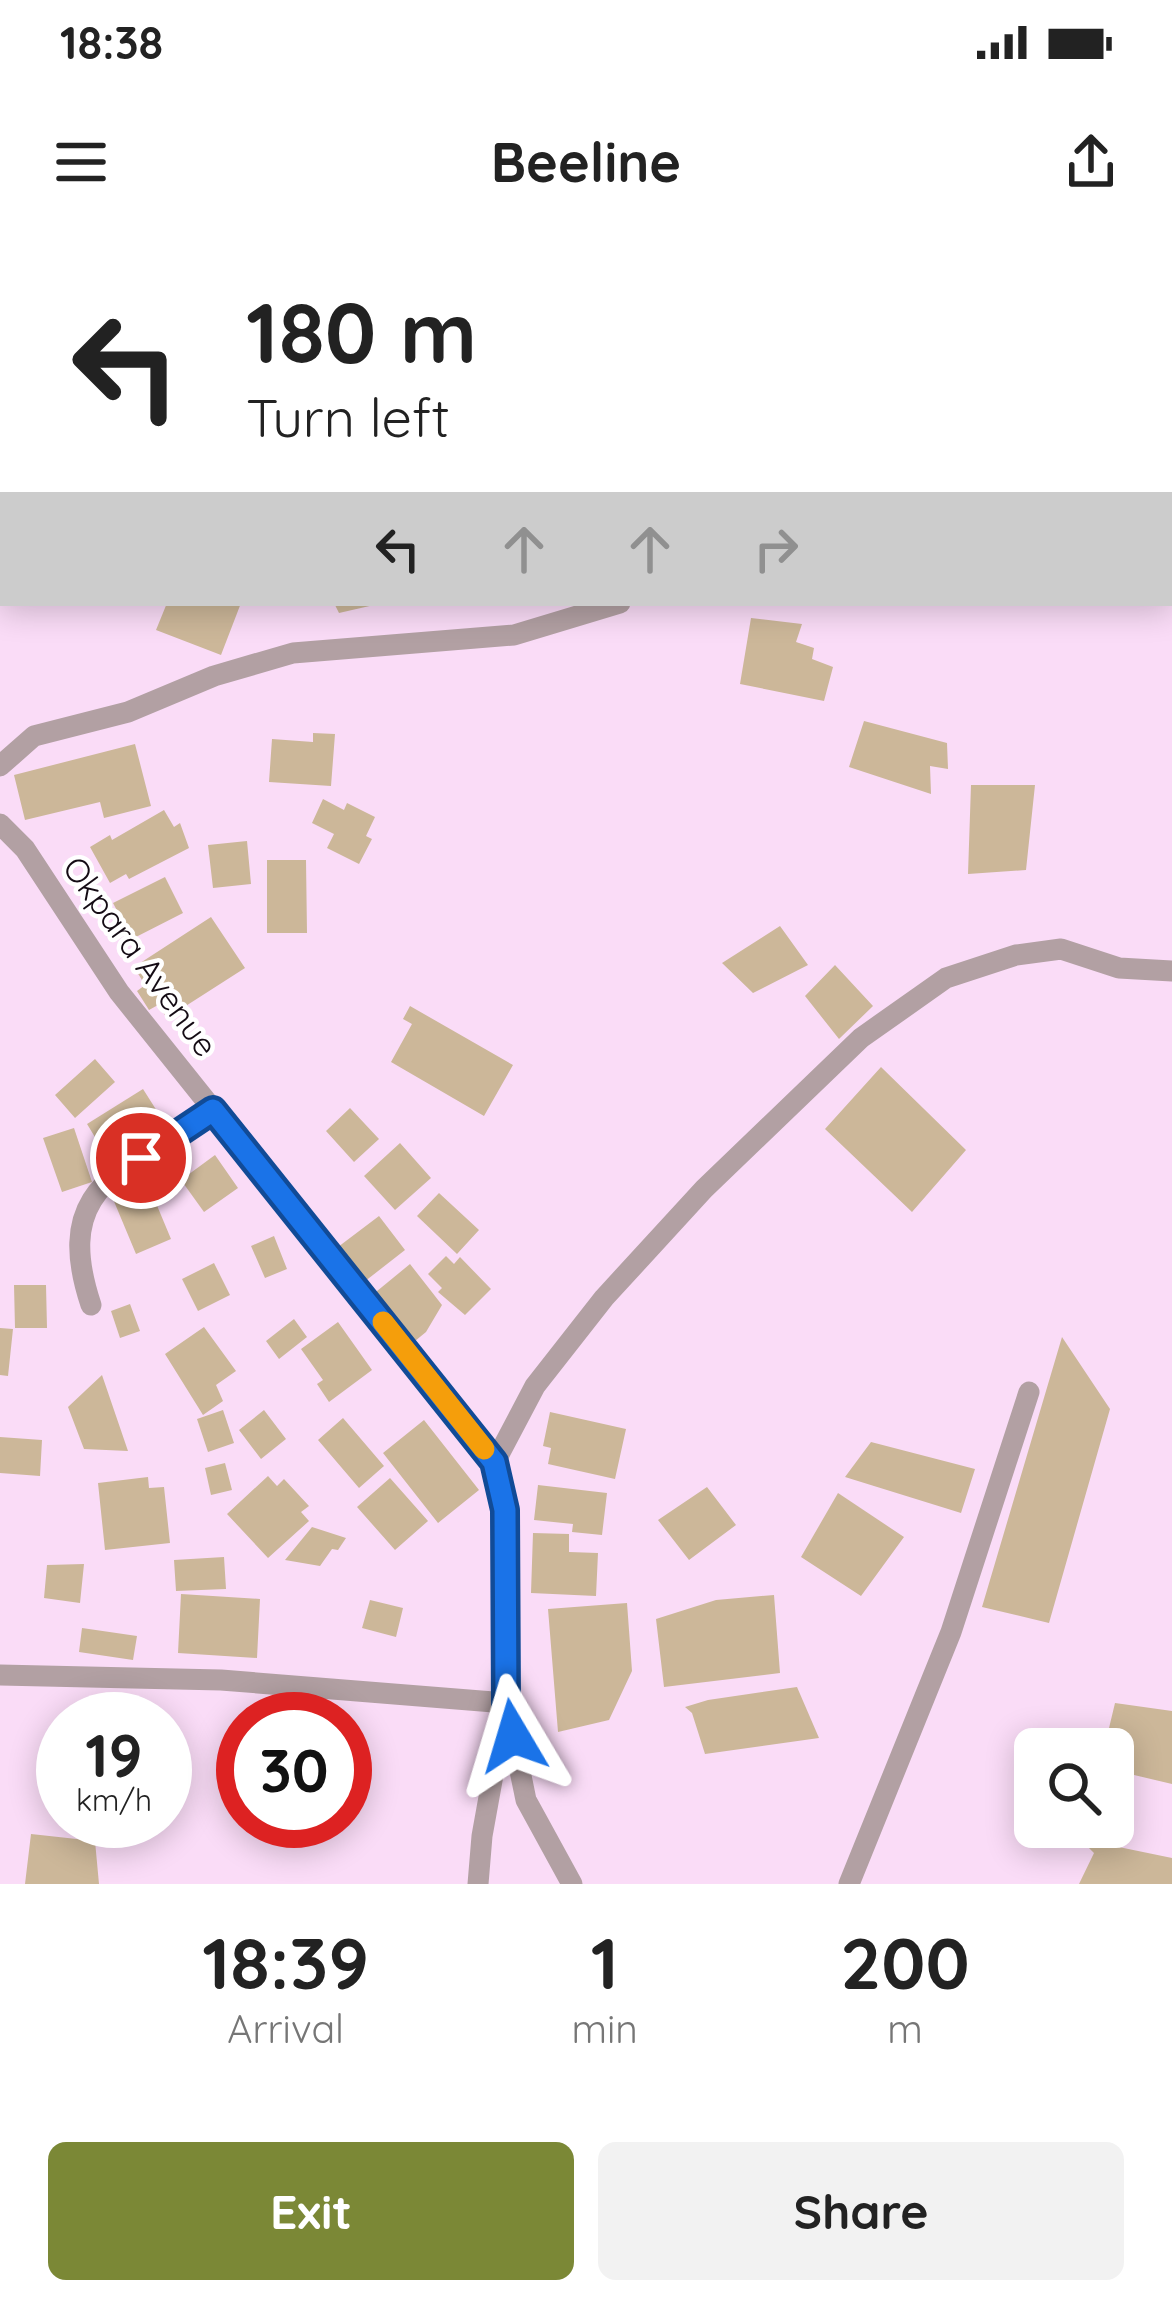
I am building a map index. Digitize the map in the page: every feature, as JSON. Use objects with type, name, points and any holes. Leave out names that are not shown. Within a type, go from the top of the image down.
[{"type":"street","points":[[0,766],[34,736],[128,712],[214,676],[293,653],[514,635],[610,606]]},
{"type":"street","name":"Okpara Avenue","points":[[0,824],[25,849],[119,992],[494,1462],[505,1510],[506,1703],[526,1800],[572,1884]]},
{"type":"street","points":[[494,1462],[535,1386],[604,1298],[704,1189],[861,1038],[946,978],[1016,955],[1061,949],[1119,968],[1172,971]]},
{"type":"street","points":[[91,1305],[80,1271],[77,1237],[86,1208],[101,1184],[213,1110]]},
{"type":"street","points":[[849,1884],[951,1632],[1029,1392]]},
{"type":"street","points":[[0,1675],[221,1681],[506,1703],[478,1884]]},
{"type":"building","points":[[166,606],[240,606],[221,655],[156,630]]},
{"type":"building","points":[[336,606],[370,606],[339,613]]},
{"type":"building","points":[[751,618],[802,624],[796,642],[814,648],[812,659],[833,667],[824,701],[740,684]]},
{"type":"building","points":[[864,721],[947,743],[948,769],[930,766],[931,794],[849,767]]},
{"type":"building","points":[[313,733],[335,734],[331,786],[269,782],[272,739],[313,742]]},
{"type":"building","points":[[135,744],[151,806],[104,818],[100,802],[25,820],[14,775]]},
{"type":"building","points":[[971,785],[1035,785],[1026,870],[968,874]]},
{"type":"building","points":[[323,799],[344,810],[347,803],[375,817],[366,836],[372,839],[359,864],[327,848],[334,834],[312,823]]},
{"type":"building","points":[[164,810],[174,827],[180,823],[189,848],[129,879],[126,874],[110,883],[90,847]]},
{"type":"building","points":[[247,841],[251,884],[213,888],[208,845]]},
{"type":"building","points":[[267,860],[306,860],[307,933],[267,933]]},
{"type":"building","points":[[165,877],[183,913],[132,939],[113,903]]},
{"type":"building","points":[[211,917],[245,968],[167,1018],[158,1005],[149,1010],[137,991],[145,985],[134,967]]},
{"type":"building","points":[[780,926],[808,965],[753,993],[722,963]]},
{"type":"building","points":[[835,965],[873,1006],[839,1039],[805,996]]},
{"type":"building","points":[[410,1006],[513,1065],[484,1116],[391,1062],[412,1024],[403,1019]]},
{"type":"building","points":[[95,1059],[115,1082],[75,1118],[55,1095]]},
{"type":"building","points":[[881,1067],[966,1150],[912,1212],[825,1129]]},
{"type":"building","points":[[143,1089],[169,1130],[112,1165],[87,1124]]},
{"type":"building","points":[[350,1108],[379,1139],[354,1162],[326,1131]]},
{"type":"building","points":[[74,1128],[92,1182],[62,1192],[43,1138]]},
{"type":"building","points":[[400,1143],[431,1178],[395,1210],[364,1176]]},
{"type":"building","points":[[215,1155],[238,1188],[204,1212],[181,1180]]},
{"type":"building","points":[[143,1172],[171,1239],[136,1254],[108,1187]]},
{"type":"building","points":[[439,1193],[479,1230],[457,1254],[417,1216]]},
{"type":"building","points":[[379,1216],[405,1250],[364,1282],[338,1247]]},
{"type":"building","points":[[274,1236],[287,1269],[265,1278],[251,1246]]},
{"type":"building","points":[[446,1256],[454,1264],[460,1257],[491,1289],[465,1315],[438,1292],[442,1288],[428,1274]]},
{"type":"building","points":[[214,1263],[230,1295],[198,1311],[182,1279]]},
{"type":"building","points":[[410,1264],[442,1305],[426,1332],[409,1346],[371,1296]]},
{"type":"building","points":[[14,1285],[46,1285],[47,1328],[15,1328]]},
{"type":"building","points":[[130,1304],[140,1331],[120,1338],[111,1311]]},
{"type":"building","points":[[294,1319],[307,1337],[279,1359],[266,1341]]},
{"type":"building","points":[[338,1322],[372,1370],[329,1402],[317,1384],[323,1380],[301,1349]]},
{"type":"building","points":[[204,1327],[236,1371],[216,1385],[223,1401],[203,1415],[165,1354]]},
{"type":"building","points":[[0,1328],[13,1329],[8,1376],[0,1375]]},
{"type":"building","points":[[1062,1337],[1110,1409],[1049,1623],[982,1607]]},
{"type":"building","points":[[102,1375],[128,1451],[84,1449],[68,1407]]},
{"type":"building","points":[[223,1410],[234,1443],[208,1452],[197,1419]]},
{"type":"building","points":[[264,1410],[286,1439],[261,1459],[239,1430]]},
{"type":"building","points":[[550,1412],[626,1429],[615,1479],[548,1464],[551,1448],[543,1446]]},
{"type":"building","points":[[343,1418],[384,1466],[359,1488],[318,1440]]},
{"type":"building","points":[[424,1420],[479,1490],[438,1523],[383,1453]]},
{"type":"building","points":[[0,1437],[42,1440],[40,1476],[0,1473]]},
{"type":"building","points":[[871,1442],[975,1469],[961,1513],[845,1477]]},
{"type":"building","points":[[225,1463],[232,1490],[211,1495],[205,1468]]},
{"type":"building","points":[[268,1476],[277,1486],[284,1479],[309,1506],[301,1512],[309,1521],[268,1558],[227,1514]]},
{"type":"building","points":[[148,1477],[149,1488],[164,1487],[170,1543],[105,1550],[98,1483]]},
{"type":"building","points":[[390,1478],[428,1521],[395,1550],[357,1507]]},
{"type":"building","points":[[538,1485],[607,1493],[602,1535],[572,1532],[573,1524],[534,1520]]},
{"type":"building","points":[[707,1487],[736,1525],[689,1560],[658,1520]]},
{"type":"building","points":[[838,1493],[904,1537],[861,1596],[801,1557]]},
{"type":"building","points":[[312,1527],[346,1538],[320,1566],[285,1560]]},
{"type":"building","points":[[533,1533],[569,1534],[569,1552],[598,1553],[596,1596],[531,1593]]},
{"type":"building","points":[[224,1557],[226,1589],[176,1591],[174,1560]]},
{"type":"building","points":[[84,1564],[80,1603],[44,1598],[47,1565]]},
{"type":"building","points":[[181,1594],[260,1599],[257,1658],[178,1653]]},
{"type":"building","points":[[774,1595],[780,1673],[664,1687],[656,1619],[716,1600]]},
{"type":"building","points":[[370,1600],[403,1608],[396,1637],[362,1628]]},
{"type":"building","points":[[627,1603],[632,1671],[609,1720],[558,1732],[548,1609]]},
{"type":"building","points":[[82,1628],[137,1636],[133,1660],[79,1652]]},
{"type":"building","points":[[797,1687],[819,1738],[705,1754],[692,1713],[685,1707]]},
{"type":"building","points":[[1115,1703],[1172,1711],[1172,1784],[1134,1775],[1134,1728],[1109,1728]]},
{"type":"building","points":[[31,1834],[36,1835],[36,1848],[96,1848],[99,1884],[25,1884]]},
{"type":"building","points":[[1089,1848],[1124,1848],[1172,1858],[1172,1884],[1079,1884],[1094,1853]]},
{"type":"slow traffic","points":[[383,1322],[484,1449]]},
{"type":"route","points":[[141,1158],[213,1110],[494,1462],[505,1510],[506,1703],[513,1736]]}]
